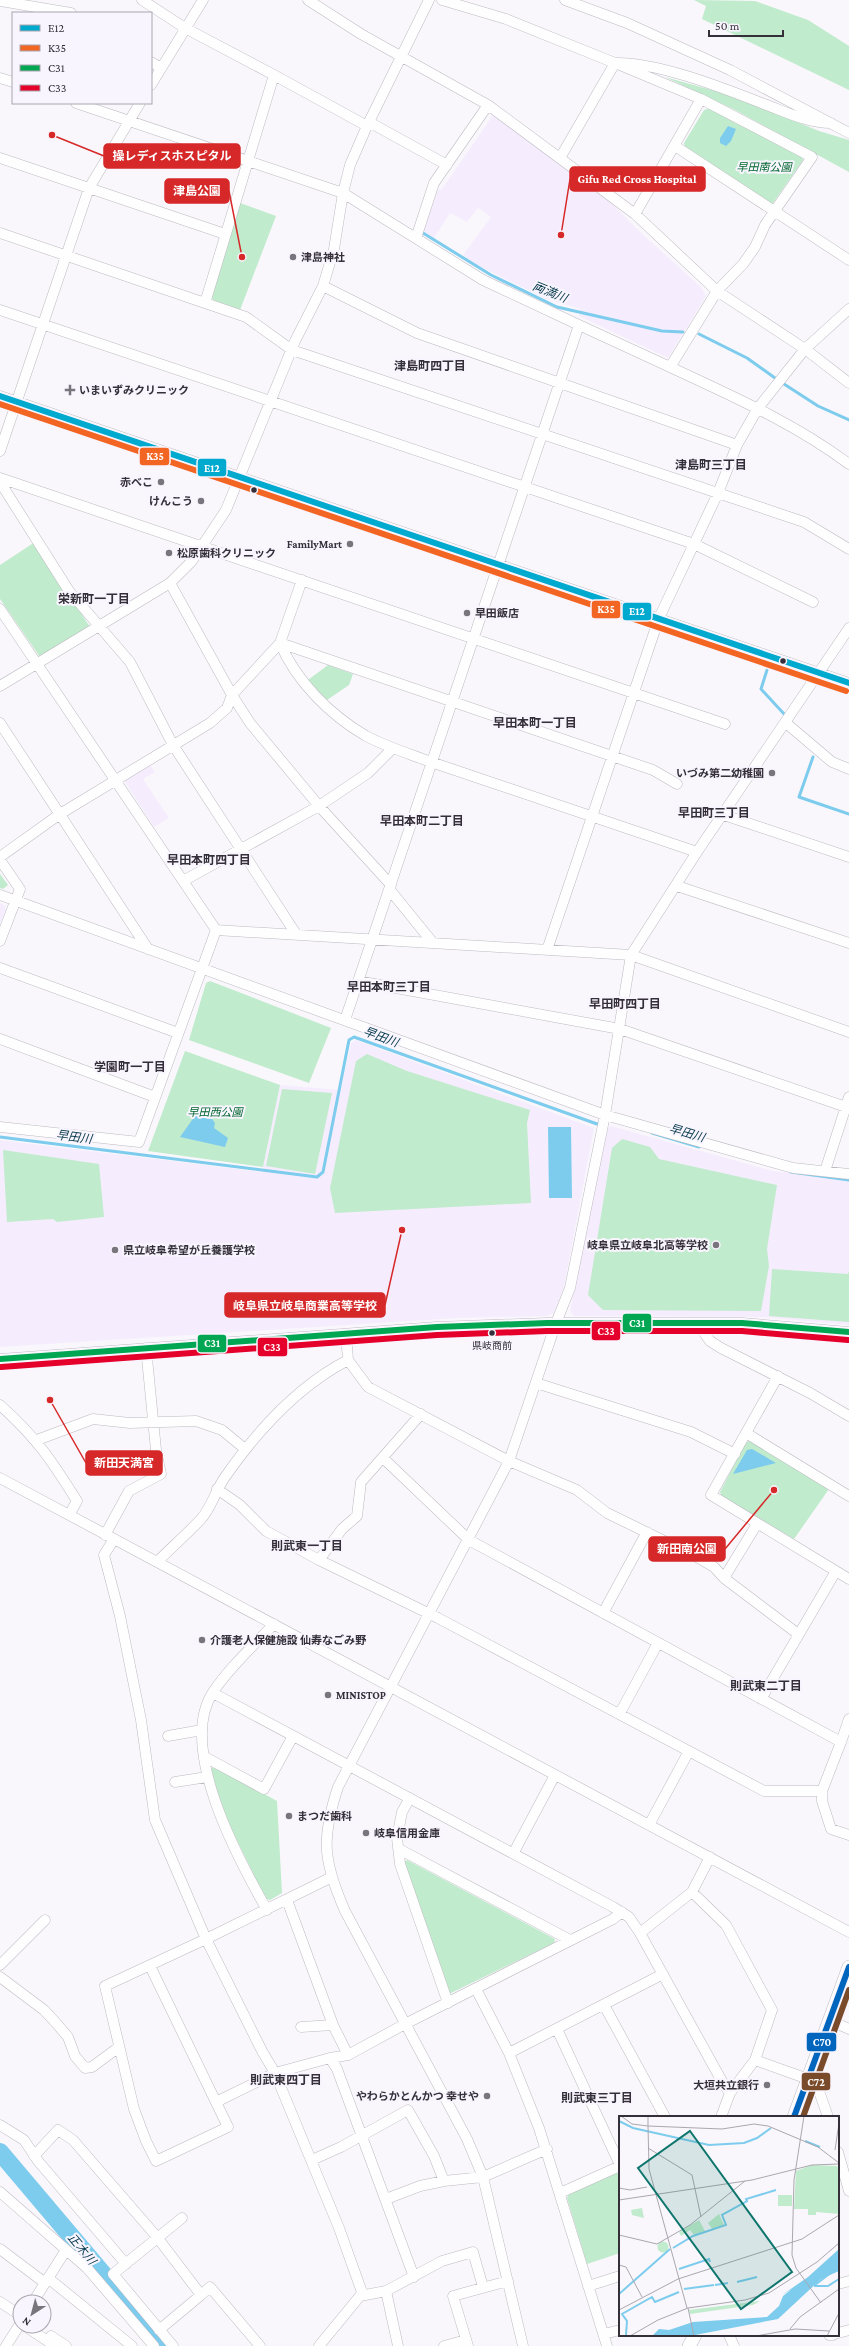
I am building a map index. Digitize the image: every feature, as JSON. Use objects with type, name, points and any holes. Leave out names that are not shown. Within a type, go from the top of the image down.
[{"type":"main road","points":[[794,2116],[849,1967]]},
{"type":"main road","points":[[689,2346],[694,2336]]},
{"type":"street","points":[[142,0],[185,28],[446,165]]},
{"type":"street","points":[[152,83],[203,0]]},
{"type":"street","points":[[308,0],[361,34],[488,104],[635,214],[717,291],[805,349],[849,383]]},
{"type":"street","points":[[0,686],[170,583],[182,572],[203,547],[226,510],[292,350],[323,286],[334,249],[343,193],[350,165],[368,124],[430,0]]},
{"type":"street","points":[[442,0],[506,19],[701,99],[812,157],[774,211],[755,247],[743,264],[717,291],[670,367]]},
{"type":"street","points":[[566,0],[626,23],[730,70],[849,133]]},
{"type":"street","points":[[0,1],[65,12]]},
{"type":"street","points":[[152,63],[161,68]]},
{"type":"street","points":[[615,63],[634,63],[726,90],[815,123],[831,123]]},
{"type":"street","points":[[560,158],[615,63]]},
{"type":"street","points":[[205,303],[274,75]]},
{"type":"street","points":[[0,78],[12,82]]},
{"type":"street","points":[[635,214],[701,99]]},
{"type":"street","points":[[79,104],[343,193],[484,280],[758,408],[816,440],[849,464]]},
{"type":"street","points":[[0,451],[90,188],[139,104]]},
{"type":"street","points":[[416,238],[434,183],[488,104]]},
{"type":"street","points":[[675,146],[849,260]]},
{"type":"street","points":[[0,158],[226,234]]},
{"type":"street","points":[[0,233],[246,317],[292,350],[804,522],[849,549]]},
{"type":"street","points":[[323,286],[417,333],[737,445]]},
{"type":"street","points":[[547,950],[592,816],[614,756],[658,618],[718,493],[737,445],[758,408],[805,349],[849,309]]},
{"type":"street","points":[[0,310],[270,403],[694,544],[813,602]]},
{"type":"street","points":[[345,1020],[526,487],[579,325]]},
{"type":"street","points":[[0,396],[849,683]]},
{"type":"street","points":[[0,478],[725,724]]},
{"type":"street","points":[[0,482],[69,591],[130,662],[173,745],[296,934]]},
{"type":"street","points":[[0,857],[60,814],[115,779],[210,723],[227,708],[232,695],[280,643],[302,580]]},
{"type":"street","points":[[170,583],[232,695],[250,723],[390,888],[433,943]]},
{"type":"street","points":[[0,609],[38,663],[216,930]]},
{"type":"street","points":[[524,2346],[483,2177],[453,2110],[345,1911],[330,1878],[326,1841],[328,1823],[338,1787],[349,1765],[469,1540],[509,1461],[556,1323],[570,1288],[604,1120],[620,1030],[631,955],[697,852],[724,815],[849,628]]},
{"type":"street","points":[[280,643],[614,756],[653,770],[677,784]]},
{"type":"street","points":[[280,643],[298,676],[325,704],[366,736],[393,748],[432,762],[697,852]]},
{"type":"street","points":[[0,723],[148,949]]},
{"type":"street","points":[[786,723],[832,762],[849,768]]},
{"type":"street","points":[[183,881],[319,806],[368,773],[393,748]]},
{"type":"street","points":[[724,815],[849,857]]},
{"type":"street","points":[[0,860],[20,889],[0,941]]},
{"type":"street","points":[[676,886],[849,943]]},
{"type":"street","points":[[0,895],[345,1020],[604,1120],[793,1168],[849,1174]]},
{"type":"street","points":[[216,930],[631,955],[849,1032]]},
{"type":"street","points":[[0,1127],[139,1142],[216,930]]},
{"type":"street","points":[[0,968],[178,1032]]},
{"type":"street","points":[[358,981],[620,1030],[848,1104],[825,1171]]},
{"type":"street","points":[[0,1039],[155,1097]]},
{"type":"street","points":[[0,1359],[437,1327],[556,1323],[742,1323],[849,1332]]},
{"type":"street","points":[[697,1323],[710,1341],[721,1348],[778,1376],[849,1416]]},
{"type":"street","points":[[346,1334],[348,1360],[368,1387],[390,1401],[421,1414],[509,1461],[577,1490],[607,1513],[695,1556],[714,1567],[724,1578],[798,1634]]},
{"type":"street","points":[[146,1348],[155,1423],[156,1450],[161,1474],[129,1491],[104,1555],[120,1616],[141,1720],[155,1820],[206,1939],[262,2051],[275,2073],[312,2160],[363,2295]]},
{"type":"street","points":[[157,1562],[202,1518],[217,1489],[245,1449],[290,1401],[326,1372],[348,1360]]},
{"type":"street","points":[[778,1376],[711,1496],[849,1579]]},
{"type":"street","points":[[536,1383],[691,1432],[735,1454]]},
{"type":"street","points":[[0,1405],[37,1440],[49,1455],[77,1501],[69,1515]]},
{"type":"street","points":[[319,1560],[342,1528],[357,1516],[361,1482],[421,1414]]},
{"type":"street","points":[[37,1440],[93,1418],[130,1423],[196,1421],[222,1430],[245,1449]]},
{"type":"street","points":[[746,1434],[849,1496]]},
{"type":"street","points":[[383,1458],[469,1540],[841,1742]]},
{"type":"street","points":[[0,1478],[849,1932]]},
{"type":"street","points":[[217,1489],[240,1505],[266,1531],[319,1560],[430,1614],[620,1713],[764,1791],[822,1791]]},
{"type":"street","points":[[724,1578],[757,1524]]},
{"type":"street","points":[[603,1613],[647,1532]]},
{"type":"street","points":[[761,1699],[836,1571]]},
{"type":"street","points":[[267,1910],[223,1824],[207,1776],[201,1723],[213,1693],[274,1624]]},
{"type":"street","points":[[620,1713],[658,1643]]},
{"type":"street","points":[[213,1693],[514,1852],[629,1917],[640,1933],[724,2086],[730,2093]]},
{"type":"street","points":[[849,1719],[822,1791],[822,1801],[831,1829],[849,1835]]},
{"type":"street","points":[[168,1736],[202,1730]]},
{"type":"street","points":[[205,1757],[264,1789],[293,1736]]},
{"type":"street","points":[[649,1825],[690,1751]]},
{"type":"street","points":[[514,1852],[555,1775]]},
{"type":"street","points":[[175,1782],[207,1776]]},
{"type":"street","points":[[410,1798],[402,1812],[397,1838],[400,1864],[405,1883],[448,2003]]},
{"type":"street","points":[[399,1849],[570,1940]]},
{"type":"street","points":[[640,1933],[692,1892],[710,1857]]},
{"type":"street","points":[[150,1966],[228,2127],[156,2161],[139,2125],[105,1986],[267,1910],[330,1878]]},
{"type":"street","points":[[692,1892],[726,1925],[772,2010],[755,2060],[730,2093],[721,2116]]},
{"type":"street","points":[[287,1900],[333,2025],[348,2055]]},
{"type":"street","points":[[216,2102],[275,2073],[330,2058],[348,2055],[405,2024],[613,1919],[622,1912]]},
{"type":"street","points":[[0,1965],[45,1920]]},
{"type":"street","points":[[509,2053],[663,1974]]},
{"type":"street","points":[[0,1977],[52,2018],[68,2037],[75,2056],[85,2068],[92,2067],[119,2047]]},
{"type":"street","points":[[476,1989],[509,2053],[547,2149],[607,2346]]},
{"type":"street","points":[[604,2005],[664,2116]]},
{"type":"street","points":[[829,2020],[849,2029]]},
{"type":"street","points":[[301,2027],[333,2025]]},
{"type":"street","points":[[557,2029],[619,2163]]},
{"type":"street","points":[[330,2058],[337,2069],[414,2277]]},
{"type":"street","points":[[755,2060],[808,2079],[819,2091],[828,2116]]},
{"type":"street","points":[[312,2160],[341,2148],[361,2135],[408,2110],[434,2156],[444,2181]]},
{"type":"street","points":[[0,2125],[24,2140],[34,2156],[126,2264]]},
{"type":"street","points":[[34,2156],[58,2130],[72,2140],[157,2237],[201,2295]]},
{"type":"street","points":[[386,2199],[420,2186],[444,2181],[483,2177],[547,2149]]},
{"type":"street","points":[[839,2156],[849,2192]]},
{"type":"street","points":[[560,2193],[619,2165]]},
{"type":"street","points":[[0,2192],[87,2268],[109,2281],[159,2330],[173,2346]]},
{"type":"street","points":[[109,2281],[113,2274],[182,2218]]},
{"type":"street","points":[[0,2249],[46,2280],[132,2346]]},
{"type":"street","points":[[38,2294],[66,2250]]},
{"type":"street","points":[[319,2346],[363,2295],[386,2291],[442,2262],[473,2252],[483,2288]]},
{"type":"street","points":[[588,2286],[619,2279]]},
{"type":"street","points":[[109,2281],[148,2344]]},
{"type":"street","points":[[444,2346],[467,2343],[453,2296],[508,2281]]},
{"type":"street","points":[[839,2284],[849,2281]]},
{"type":"street","points":[[159,2330],[210,2287],[260,2346]]},
{"type":"street","points":[[386,2291],[398,2346]]},
{"type":"street","points":[[0,2302],[12,2310]]},
{"type":"street","points":[[604,2334],[619,2330]]},
{"type":"street","points":[[839,2333],[849,2330]]},
{"type":"street","points":[[6,2346],[14,2334]]},
{"type":"street","points":[[37,2334],[55,2346]]},
{"type":"street","points":[[48,2334],[66,2346]]},
{"type":"street","points":[[729,2336],[734,2346]]},
{"type":"shaded area","points":[[493,115],[607,198],[638,230],[701,287],[706,296],[668,358],[579,316],[580,309],[546,299],[479,266],[463,255],[491,217],[478,208],[467,222],[450,213],[434,238],[423,231],[438,190],[442,189]]},
{"type":"shaded area","points":[[147,760],[155,772],[143,779],[169,818],[154,827],[122,777]]},
{"type":"shaded area","points":[[0,903],[4,905],[6,909],[0,924]]},
{"type":"shaded area","points":[[356,1040],[594,1128],[564,1287],[554,1313],[547,1316],[458,1318],[0,1347],[0,1140],[262,1172],[280,1085],[341,1090],[351,1043]]},
{"type":"shaded area","name":"岐阜県立岐阜北高等学校","points":[[611,1126],[773,1171],[849,1180],[849,1325],[761,1317],[574,1316],[570,1311],[606,1129]]},
{"type":"green space","points":[[694,0],[755,1],[808,20],[849,46],[849,90],[702,19],[706,6]]},
{"type":"green space","points":[[665,77],[733,96],[819,131],[849,140],[849,172],[735,110]]},
{"type":"green space","name":"早田南公園","points":[[710,108],[802,156],[803,160],[773,203],[771,204],[685,148],[684,143],[704,110]]},
{"type":"green space","points":[[240,203],[276,216],[240,310],[213,300],[211,297]]},
{"type":"green space","points":[[35,542],[90,627],[40,657],[0,599],[0,565]]},
{"type":"green space","points":[[328,665],[353,674],[349,685],[327,700],[308,680]]},
{"type":"green space","points":[[0,874],[8,885],[3,889],[0,888]]},
{"type":"green space","points":[[210,981],[331,1028],[309,1083],[189,1040],[206,983]]},
{"type":"green space","name":"早田西公園","points":[[185,1051],[280,1085],[263,1167],[148,1151]]},
{"type":"green space","points":[[367,1054],[407,1071],[530,1110],[527,1123],[531,1203],[335,1213],[330,1188],[356,1061]]},
{"type":"green space","points":[[282,1089],[332,1093],[315,1174],[266,1166]]},
{"type":"green space","points":[[622,1139],[650,1147],[659,1159],[777,1185],[767,1249],[769,1266],[761,1311],[603,1310],[588,1295],[612,1148]]},
{"type":"green space","points":[[3,1150],[99,1164],[104,1217],[57,1222],[53,1219],[7,1222]]},
{"type":"green space","points":[[772,1269],[848,1274],[849,1271],[849,1322],[769,1316]]},
{"type":"green space","points":[[750,1441],[829,1489],[794,1539],[722,1497],[720,1492],[746,1442]]},
{"type":"green space","points":[[214,1767],[277,1801],[282,1893],[270,1900],[265,1898],[227,1820],[210,1769]]},
{"type":"green space","points":[[407,1860],[555,1939],[554,1943],[449,1994],[404,1862]]},
{"type":"green space","points":[[616,2173],[619,2174],[619,2253],[587,2264],[567,2198],[569,2193]]},
{"type":"water","points":[[728,126],[736,129],[731,141],[726,146],[720,143],[720,138]]},
{"type":"water","points":[[197,1113],[204,1118],[212,1119],[215,1123],[214,1128],[228,1138],[225,1147],[180,1137]]},
{"type":"water","points":[[548,1127],[571,1127],[572,1198],[549,1198]]},
{"type":"water","points":[[752,1449],[776,1463],[733,1474],[747,1450]]},
{"type":"waterway","name":"両満川","points":[[423,233],[491,275],[557,307],[662,331],[683,332]]},
{"type":"waterway","name":"両満川","points":[[699,334],[747,358],[775,378]]},
{"type":"waterway","name":"両満川","points":[[784,384],[818,406],[849,420]]},
{"type":"waterway","points":[[767,670],[761,689],[785,715]]},
{"type":"waterway","points":[[813,757],[799,797],[849,814]]},
{"type":"waterway","name":"早田川","points":[[0,1137],[317,1177],[323,1172],[349,1040],[354,1037],[597,1124],[601,1123]]},
{"type":"waterway","name":"早田川","points":[[652,1133],[699,1147]]},
{"type":"waterway","name":"早田川","points":[[791,1172],[849,1180]]},
{"type":"waterway","name":"正木川","points":[[0,2152],[164,2346]]},
{"type":"transit line","name":"E12","points":[[0,396],[849,683]]},
{"type":"transit line","name":"K35","points":[[0,404],[846,691]]},
{"type":"transit line","name":"C31","points":[[0,1359],[437,1327],[547,1323],[742,1323],[849,1332]]},
{"type":"transit line","name":"C33","points":[[1,1367],[437,1335],[547,1331],[742,1331],[848,1340]]},
{"type":"transit line","name":"C70","points":[[794,2116],[849,1967]]},
{"type":"transit line","name":"C72","points":[[803,2116],[849,1990]]},
{"type":"place","name":"操レディスホスピタル","points":[[52,135]]},
{"type":"place","name":"Gifu Red Cross Hospital","points":[[561,235]]},
{"type":"place","name":"津島公園","points":[[242,257]]},
{"type":"place","name":"津島神社","points":[[293,257]]},
{"type":"place","name":"いまいずみクリニック","points":[[70,390]]},
{"type":"place","name":"赤べこ","points":[[161,482]]},
{"type":"place","name":"けんこう","points":[[201,501]]},
{"type":"place","name":"FamilyMart","points":[[350,544]]},
{"type":"place","name":"松原歯科クリニック","points":[[169,553]]},
{"type":"place","name":"早田飯店","points":[[467,613]]},
{"type":"place","name":"いづみ第二幼稚園","points":[[772,773]]},
{"type":"place","name":"岐阜県立岐阜商業高等学校","points":[[402,1230]]},
{"type":"place","name":"岐阜県立岐阜北高等学校","points":[[716,1245]]},
{"type":"place","name":"県立岐阜希望が丘養護学校","points":[[115,1250]]},
{"type":"place","name":"県岐商前","points":[[492,1333]]},
{"type":"place","name":"新田天満宮","points":[[50,1400]]},
{"type":"place","name":"新田南公園","points":[[774,1490]]},
{"type":"place","name":"介護老人保健施設 仙寿なごみ野","points":[[202,1640]]},
{"type":"place","name":"MINISTOP","points":[[328,1695]]},
{"type":"place","name":"まつだ歯科","points":[[289,1816]]},
{"type":"place","name":"岐阜信用金庫","points":[[366,1833]]},
{"type":"place","name":"大垣共立銀行","points":[[767,2085]]},
{"type":"place","name":"やわらかとんかつ 幸せや","points":[[487,2096]]},
{"type":"district","name":"津島町四丁目","points":[[430,366]]},
{"type":"district","name":"津島町三丁目","points":[[711,465]]},
{"type":"district","name":"栄新町一丁目","points":[[94,599]]},
{"type":"district","name":"早田本町一丁目","points":[[535,723]]},
{"type":"district","name":"早田町三丁目","points":[[714,813]]},
{"type":"district","name":"早田本町二丁目","points":[[422,821]]},
{"type":"district","name":"早田本町四丁目","points":[[209,860]]},
{"type":"district","name":"早田本町三丁目","points":[[389,987]]},
{"type":"district","name":"早田町四丁目","points":[[625,1004]]},
{"type":"district","name":"学園町一丁目","points":[[130,1067]]},
{"type":"district","name":"則武東一丁目","points":[[307,1546]]},
{"type":"district","name":"則武東二丁目","points":[[766,1686]]},
{"type":"district","name":"則武東四丁目","points":[[286,2080]]},
{"type":"district","name":"則武東三丁目","points":[[597,2098]]}]
